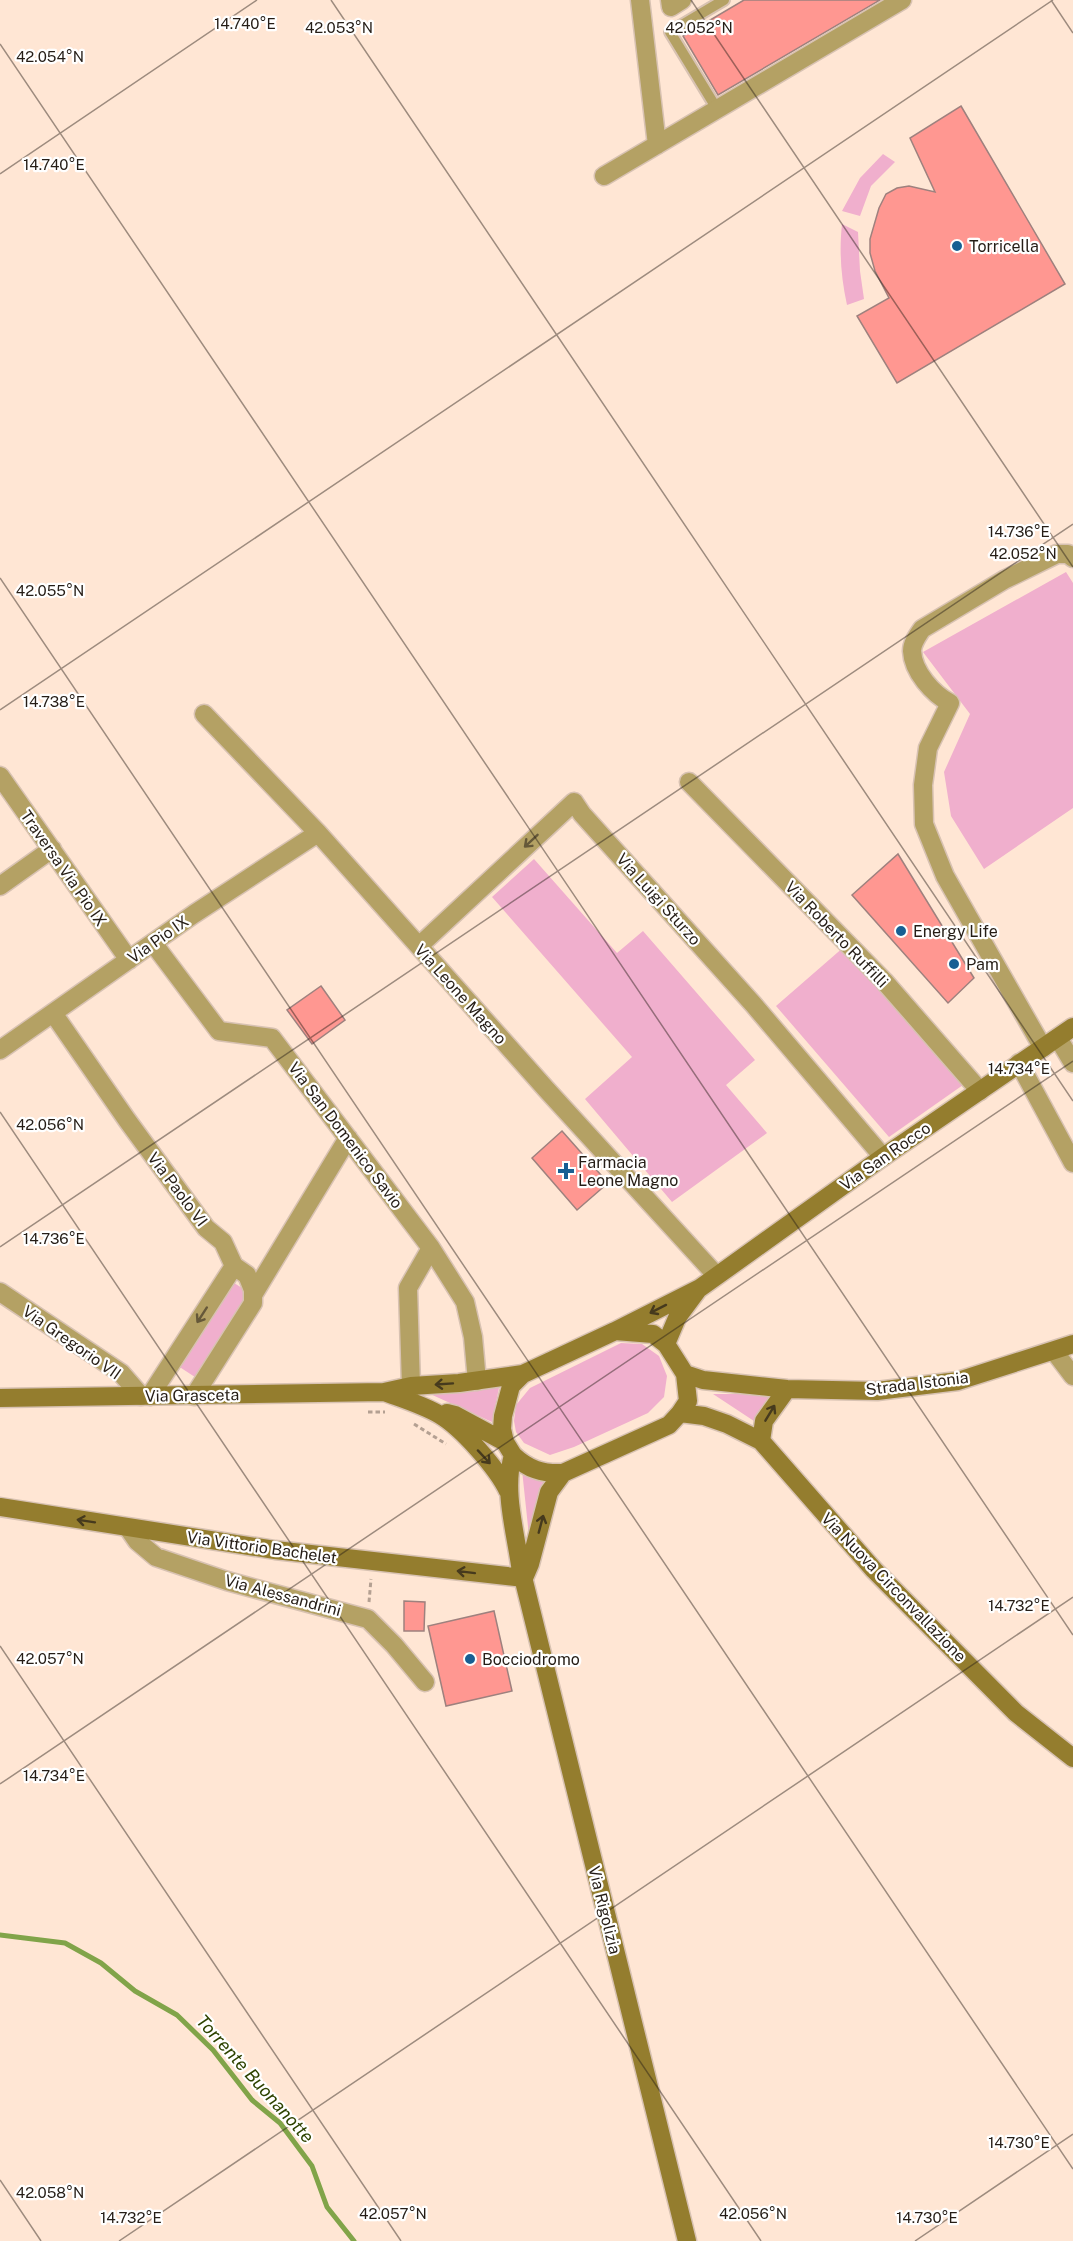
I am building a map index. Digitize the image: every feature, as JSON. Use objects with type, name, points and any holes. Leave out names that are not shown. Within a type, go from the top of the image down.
[{"type":"street","points":[[640,0],[657,145]]},
{"type":"street","points":[[670,0],[671,7],[682,0]]},
{"type":"street","points":[[604,176],[902,0]]},
{"type":"street","points":[[1073,558],[1068,554],[1057,554],[1004,580],[922,629],[912,651],[916,666],[935,695],[950,703],[928,748],[923,785],[924,824],[945,876],[1050,1043],[1073,1063]]},
{"type":"street","name":"Via Leone Magno","points":[[204,714],[318,833],[716,1275]]},
{"type":"street","name":"Traversa Via Pio IX","points":[[0,776],[129,960]]},
{"type":"street","name":"Via Roberto Ruffilli","points":[[689,782],[884,981],[980,1090]]},
{"type":"street","name":"Via Luigi Sturzo","points":[[419,946],[574,802],[582,814],[753,1004],[883,1157]]},
{"type":"street","name":"Via Pio IX","points":[[0,1050],[153,943],[318,833]]},
{"type":"street","points":[[0,886],[52,849]]},
{"type":"street","name":"Via San Domenico Savio","points":[[153,943],[219,1031],[272,1038],[431,1248],[465,1302],[473,1337],[477,1381]]},
{"type":"street","name":"Via Paolo VI","points":[[53,1013],[206,1228],[223,1242],[234,1266],[247,1275],[253,1295]]},
{"type":"street","name":"Via San Rocco","points":[[700,1288],[883,1157],[1073,1027]]},
{"type":"street","points":[[1019,1063],[1073,1163]]},
{"type":"street","points":[[194,1396],[253,1303],[253,1295],[348,1138]]},
{"type":"street","points":[[411,1386],[408,1288],[431,1248]]},
{"type":"street","points":[[145,1396],[234,1266]]},
{"type":"street","points":[[384,1392],[411,1386],[477,1381],[523,1374],[700,1288]]},
{"type":"street","points":[[666,1344],[677,1318],[700,1288]]},
{"type":"street","name":"Via Gregorio VII","points":[[0,1292],[121,1372],[145,1396]]},
{"type":"street","points":[[430,1410],[455,1415],[509,1448],[523,1464],[534,1470],[563,1473],[669,1425],[688,1401],[685,1374],[666,1344],[653,1334],[615,1331]]},
{"type":"street","name":"Strada Istonia","points":[[685,1374],[703,1380],[787,1389],[877,1391],[958,1381],[1073,1344]]},
{"type":"street","points":[[1054,1351],[1073,1376]]},
{"type":"street","points":[[510,1494],[509,1448],[503,1416],[511,1386],[523,1374]]},
{"type":"street","points":[[761,1441],[765,1421],[787,1389]]},
{"type":"street","points":[[384,1392],[443,1417],[501,1475],[510,1494]]},
{"type":"street","name":"Via Grasceta","points":[[0,1398],[384,1392]]},
{"type":"street","name":"Via Nuova Circonvallazione","points":[[680,1413],[704,1416],[728,1424],[761,1441],[874,1570],[1016,1713],[1073,1758]]},
{"type":"street","points":[[524,1578],[531,1564],[549,1492],[563,1473]]},
{"type":"street","name":"Via Rigolizia","points":[[510,1494],[520,1565],[687,2241]]},
{"type":"street","name":"Via Vittorio Bachelet","points":[[0,1507],[275,1550],[524,1578]]},
{"type":"street","name":"Via Alessandrini","points":[[128,1528],[138,1541],[156,1557],[227,1581],[368,1619],[394,1645],[425,1682]]},
{"type":"lane","points":[[717,110],[670,32],[724,0]]},
{"type":"path","points":[[364,1412],[386,1413]]},
{"type":"path","points":[[405,1420],[460,1454],[476,1448]]},
{"type":"path","points":[[368,1619],[371,1561]]},
{"type":"shaded area","points":[[883,154],[895,162],[871,186],[860,216],[842,211],[860,178]]},
{"type":"shaded area","points":[[842,224],[858,232],[864,299],[847,305],[841,264]]},
{"type":"shaded area","points":[[1066,572],[1073,583],[1073,808],[984,869],[951,816],[944,772],[970,714],[923,652]]},
{"type":"shaded area","points":[[534,859],[617,953],[643,931],[755,1060],[726,1085],[767,1133],[672,1202],[585,1099],[632,1057],[492,897]]},
{"type":"shaded area","points":[[845,946],[963,1085],[889,1137],[776,1006]]},
{"type":"shaded area","points":[[231,1281],[253,1295],[198,1379],[175,1364]]},
{"type":"shaded area","points":[[621,1343],[642,1344],[659,1356],[667,1376],[664,1397],[648,1413],[574,1447],[550,1455],[524,1443],[516,1432],[514,1421],[516,1405],[530,1388]]},
{"type":"shaded area","points":[[500,1383],[492,1422],[428,1393]]},
{"type":"shaded area","points":[[713,1394],[772,1394],[757,1423]]},
{"type":"shaded area","points":[[522,1470],[550,1479],[529,1536]]},
{"type":"building","points":[[744,0],[880,0],[718,95],[683,36]]},
{"type":"building","name":"Torricella","points":[[961,106],[1065,284],[897,383],[857,316],[889,298],[875,271],[870,253],[870,239],[879,208],[886,194],[897,188],[909,186],[935,192],[910,138]]},
{"type":"building","points":[[898,854],[974,978],[948,1003],[852,895]]},
{"type":"building","points":[[321,986],[345,1020],[312,1044],[287,1010]]},
{"type":"building","points":[[562,1131],[608,1183],[577,1210],[532,1158]]},
{"type":"building","points":[[404,1601],[425,1602],[424,1631],[404,1631]]},
{"type":"building","name":"Bocciodromo","points":[[494,1611],[512,1691],[446,1706],[428,1626]]},
{"type":"waterway","name":"Torrente Buonanotte","points":[[0,1935],[65,1943],[101,1963],[135,1991],[177,2015],[213,2050],[252,2100],[280,2123],[312,2166],[327,2207],[354,2241]]},
{"type":"place","name":"Torricella","points":[[957,246]]},
{"type":"place","name":"Energy Life","points":[[901,931]]},
{"type":"place","name":"Pam","points":[[954,964]]},
{"type":"place","name":"Farmacia Leone Magno","points":[[566,1171]]},
{"type":"place","name":"Bocciodromo","points":[[470,1659]]}]
